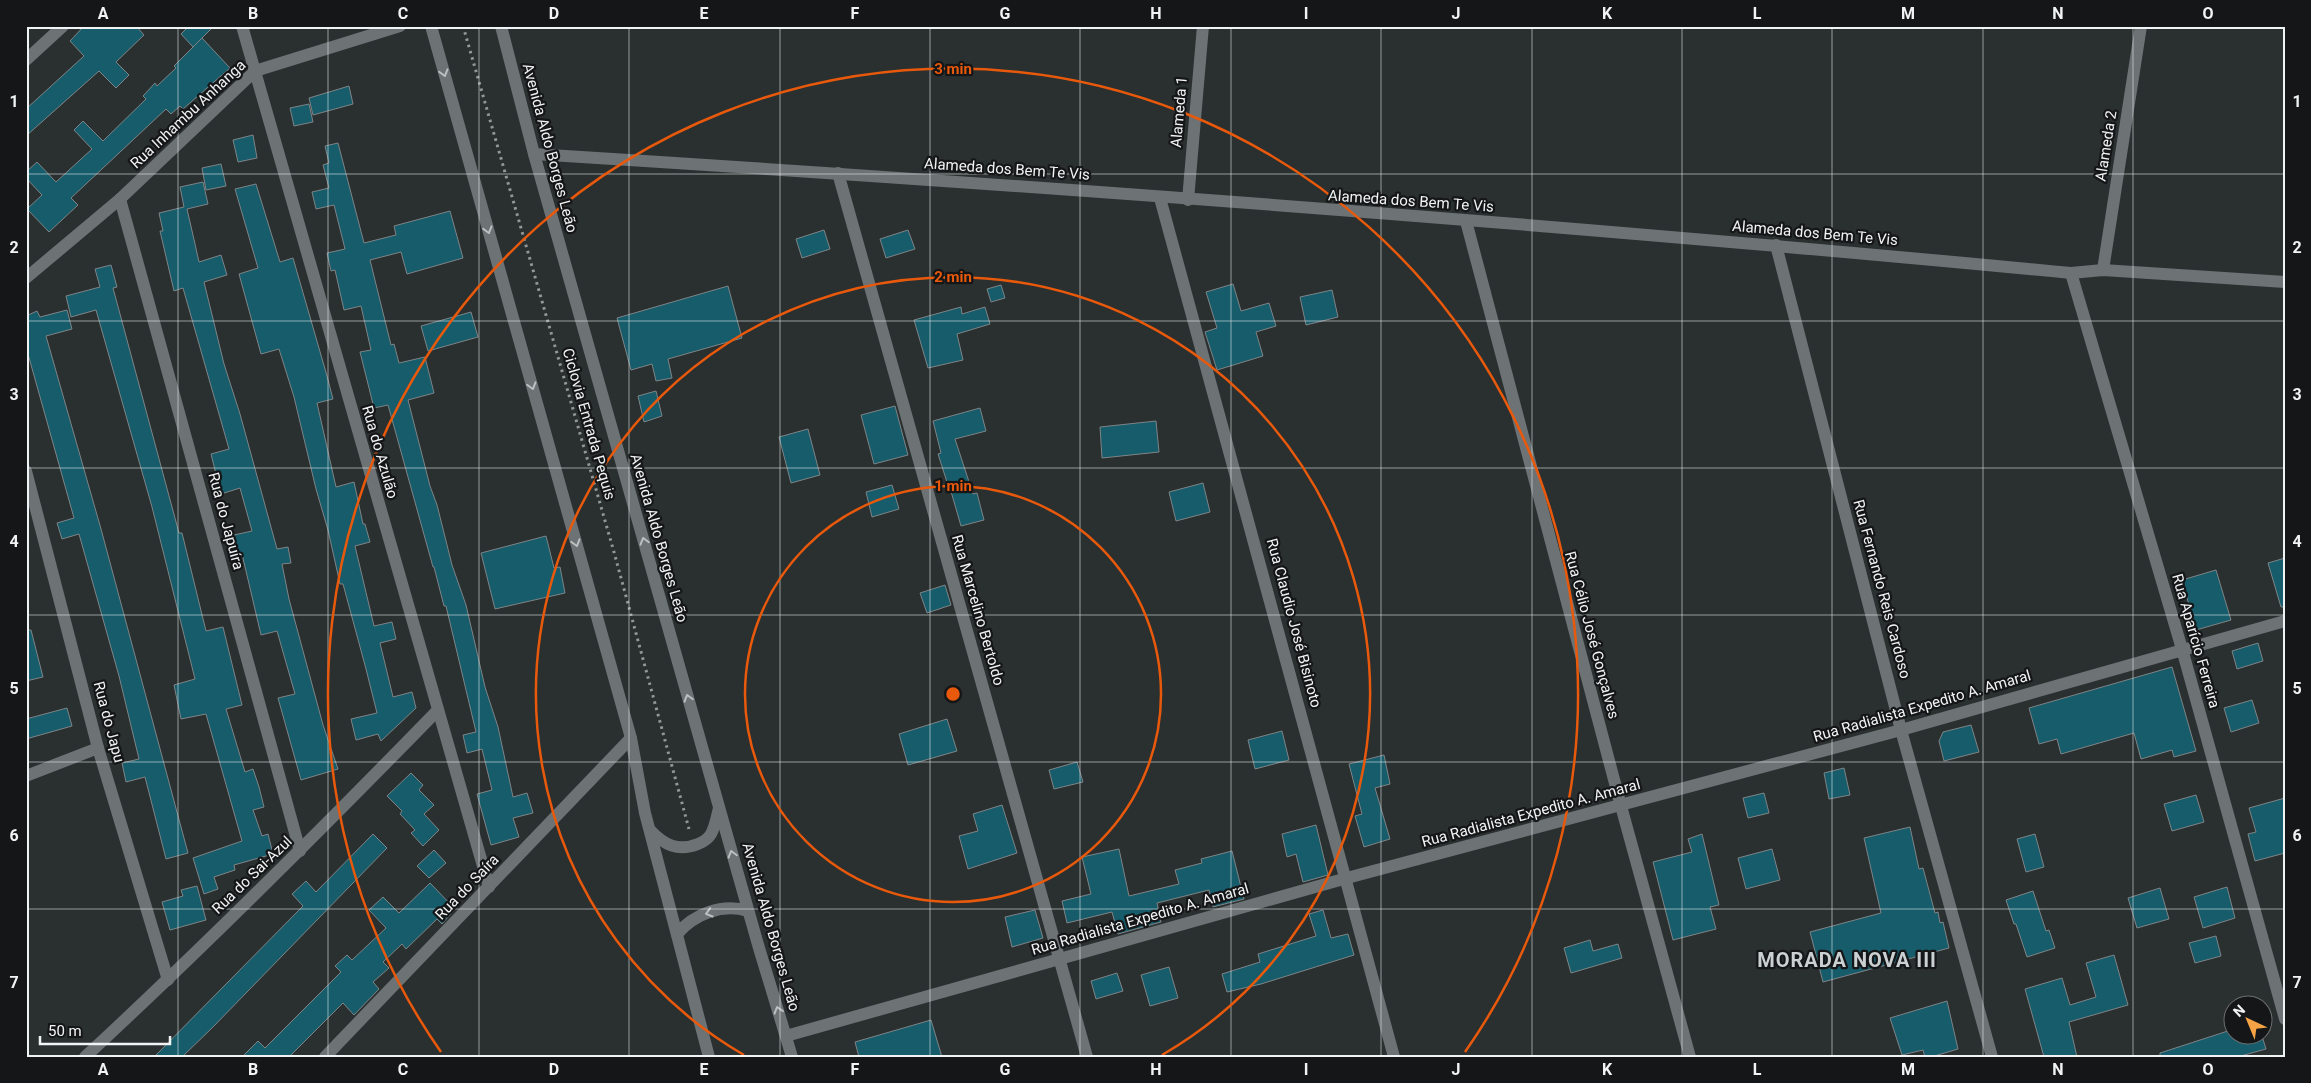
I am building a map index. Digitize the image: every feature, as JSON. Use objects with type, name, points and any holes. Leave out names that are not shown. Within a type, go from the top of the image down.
[{"type":"street","points":[[26,60],[63,26]]},
{"type":"street","name":"Rua do Azulão","points":[[242,26],[489,887]]},
{"type":"street","name":"Rua Inhambu Anhanga","points":[[26,278],[120,199],[255,71],[400,26]]},
{"type":"street","points":[[431,26],[630,738],[650,830],[709,1057]]},
{"type":"street","name":"Avenida Aldo Borges Leão","points":[[501,26],[534,154],[748,911],[792,1057]]},
{"type":"street","name":"Alameda 1","points":[[1188,200],[1203,26]]},
{"type":"street","name":"Alameda 2","points":[[2103,270],[2140,26]]},
{"type":"street","name":"Alameda dos Bem Te Vis","points":[[534,154],[838,173],[1776,245],[2071,273],[2103,270],[2285,282]]},
{"type":"street","name":"Rua Marcelino Bertoldo","points":[[838,173],[1087,1057]]},
{"type":"street","name":"Rua Claudio José Bisinoto","points":[[1160,198],[1347,878],[1394,1057]]},
{"type":"street","name":"Rua do Japuíra","points":[[120,199],[300,850]]},
{"type":"street","name":"Rua Célio José Gonçalves","points":[[1466,221],[1621,806],[1690,1057]]},
{"type":"street","name":"Rua Fernando Reis Cardoso","points":[[1776,245],[1901,730],[1992,1057]]},
{"type":"street","name":"Rua Aparício Ferreira","points":[[2071,273],[2182,649],[2285,1019]]},
{"type":"street","name":"Rua do Japu","points":[[26,471],[98,748],[168,980]]},
{"type":"street","name":"Rua Radialista Expedito A. Amaral","points":[[786,1036],[1347,878],[1901,730],[2285,621]]},
{"type":"street","name":"Rua do Sai-Azul","points":[[85,1057],[168,980],[437,711]]},
{"type":"street","name":"Rua do Saíra","points":[[325,1057],[630,738]]},
{"type":"street","points":[[26,776],[98,748]]},
{"type":"street","points":[[650,830],[661,841],[674,848],[688,848],[710,836],[719,808]]},
{"type":"street","points":[[677,934],[694,918],[706,913],[738,908],[748,911]]},
{"type":"path","name":"Ciclovia Entrada Pequis","points":[[463,26],[611,542],[689,829]]},
{"type":"building","points":[[84,26],[136,26],[144,35],[116,62],[129,75],[116,88],[99,71],[26,136],[26,109],[84,56],[70,41]]},
{"type":"building","points":[[189,26],[214,26],[193,47],[181,34]]},
{"type":"building","points":[[202,38],[230,68],[183,109],[180,106],[171,114],[166,109],[71,198],[78,205],[49,232],[27,209],[42,195],[26,178],[26,172],[37,162],[56,182],[92,149],[74,130],[83,121],[103,141],[146,99],[143,96],[155,83],[157,86],[176,68],[174,66]]},
{"type":"building","points":[[349,86],[353,104],[313,115],[309,98]]},
{"type":"building","points":[[309,104],[313,122],[294,126],[290,108]]},
{"type":"building","points":[[253,135],[257,158],[238,162],[233,140]]},
{"type":"building","points":[[338,143],[364,243],[396,235],[394,226],[450,211],[463,258],[407,274],[401,252],[370,260],[391,345],[394,344],[399,363],[425,357],[434,393],[408,400],[452,565],[466,605],[485,687],[498,727],[513,797],[527,793],[533,813],[513,818],[519,837],[491,845],[477,794],[492,790],[482,749],[467,753],[463,735],[476,732],[446,606],[444,606],[388,405],[374,408],[360,352],[371,350],[361,306],[344,310],[335,270],[331,271],[327,253],[345,249],[334,205],[316,209],[312,192],[329,188],[323,165],[329,163],[325,146]]},
{"type":"building","points":[[221,164],[226,186],[206,190],[202,168]]},
{"type":"building","points":[[203,182],[208,204],[187,209],[199,262],[221,255],[227,275],[204,282],[224,364],[240,414],[277,549],[288,547],[291,563],[282,564],[289,599],[323,725],[338,769],[301,780],[278,698],[295,694],[277,631],[261,635],[242,554],[239,555],[234,535],[252,531],[240,488],[221,494],[211,454],[229,449],[183,288],[174,291],[160,231],[163,231],[159,213],[184,207],[180,187]]},
{"type":"building","points":[[256,184],[280,262],[293,258],[327,376],[333,399],[317,403],[336,487],[354,482],[363,524],[365,524],[370,542],[355,546],[374,626],[392,622],[396,639],[380,643],[393,697],[412,692],[416,708],[381,741],[378,734],[356,740],[351,719],[377,713],[366,669],[343,584],[340,584],[294,397],[279,349],[261,354],[239,274],[258,268],[235,189]]},
{"type":"building","points":[[824,230],[830,249],[802,258],[796,239]]},
{"type":"building","points":[[908,230],[915,249],[886,258],[880,239]]},
{"type":"building","points":[[111,265],[117,287],[113,288],[179,533],[182,533],[206,631],[223,627],[242,705],[226,709],[245,772],[253,769],[259,787],[264,807],[253,810],[262,836],[268,834],[273,854],[234,865],[235,870],[214,877],[218,889],[204,894],[193,858],[242,841],[206,714],[181,719],[174,685],[195,679],[152,507],[96,310],[71,317],[66,296],[100,287],[95,269]]},
{"type":"building","points":[[1233,284],[1241,311],[1269,303],[1276,326],[1256,332],[1263,356],[1217,370],[1205,332],[1217,328],[1206,292]]},
{"type":"building","points":[[1001,285],[1005,298],[991,302],[987,289]]},
{"type":"building","points":[[728,286],[742,338],[668,359],[672,378],[656,381],[652,364],[631,370],[617,318]]},
{"type":"building","points":[[1332,290],[1338,317],[1306,325],[1300,297]]},
{"type":"building","points":[[961,307],[962,314],[985,307],[990,324],[957,334],[963,360],[928,368],[914,320]]},
{"type":"building","points":[[67,310],[72,329],[46,336],[101,529],[188,853],[166,859],[145,777],[126,782],[122,763],[139,759],[119,676],[79,534],[62,539],[57,523],[74,518],[26,347],[26,316],[37,311],[40,317]]},
{"type":"building","points":[[471,312],[478,337],[428,351],[421,326]]},
{"type":"building","points":[[656,391],[662,416],[644,422],[638,396]]},
{"type":"building","points":[[895,406],[908,455],[874,464],[861,415]]},
{"type":"building","points":[[980,408],[986,431],[955,439],[973,494],[977,493],[984,520],[961,526],[938,454],[941,453],[933,421]]},
{"type":"building","points":[[1156,421],[1159,452],[1102,458],[1100,427]]},
{"type":"building","points":[[808,429],[820,475],[791,483],[779,437]]},
{"type":"building","points":[[1203,483],[1210,512],[1176,521],[1169,492]]},
{"type":"building","points":[[892,485],[899,509],[872,517],[866,492]]},
{"type":"building","points":[[546,536],[554,568],[560,567],[565,593],[495,609],[481,553]]},
{"type":"building","points":[[2285,558],[2285,607],[2281,607],[2268,563]]},
{"type":"building","points":[[2216,570],[2231,620],[2196,630],[2182,580]]},
{"type":"building","points":[[945,585],[951,605],[927,613],[920,593]]},
{"type":"building","points":[[26,630],[31,630],[43,677],[26,681]]},
{"type":"building","points":[[2258,643],[2263,661],[2237,669],[2232,651]]},
{"type":"building","points":[[2172,667],[2196,751],[2174,757],[2172,750],[2141,759],[2134,733],[2061,754],[2057,739],[2039,744],[2029,708]]},
{"type":"building","points":[[2252,700],[2259,723],[2231,732],[2224,708]]},
{"type":"building","points":[[67,708],[72,726],[26,739],[26,719]]},
{"type":"building","points":[[947,719],[957,751],[908,765],[899,734]]},
{"type":"building","points":[[1971,725],[1979,752],[1944,761],[1939,741],[1943,732]]},
{"type":"building","points":[[1282,731],[1289,760],[1255,769],[1248,740]]},
{"type":"building","points":[[1384,755],[1390,784],[1375,788],[1390,839],[1364,847],[1355,816],[1362,814],[1349,764]]},
{"type":"building","points":[[1077,762],[1083,782],[1054,789],[1049,770]]},
{"type":"building","points":[[1844,768],[1850,795],[1829,799],[1824,773]]},
{"type":"building","points":[[411,773],[423,785],[419,790],[434,805],[424,814],[439,830],[423,846],[411,833],[415,830],[400,814],[402,811],[387,796]]},
{"type":"building","points":[[1764,793],[1769,813],[1748,818],[1743,798]]},
{"type":"building","points":[[2196,795],[2204,822],[2172,831],[2164,804]]},
{"type":"building","points":[[2285,798],[2285,853],[2255,861],[2248,834],[2256,832],[2249,808]]},
{"type":"building","points":[[1002,805],[1017,853],[968,869],[959,836],[978,831],[973,814]]},
{"type":"building","points":[[1316,825],[1328,875],[1303,882],[1296,854],[1287,857],[1282,834]]},
{"type":"building","points":[[1910,827],[1919,869],[1923,868],[1935,913],[1938,912],[1940,923],[1943,922],[1949,948],[1823,982],[1810,932],[1881,913],[1864,838]]},
{"type":"building","points":[[373,834],[387,848],[213,1027],[182,1057],[154,1057],[303,906],[292,894],[306,881],[316,892]]},
{"type":"building","points":[[1702,834],[1719,905],[1710,907],[1716,929],[1673,940],[1653,862],[1692,852],[1688,839]]},
{"type":"building","points":[[2035,834],[2044,867],[2026,872],[2017,839]]},
{"type":"building","points":[[1119,849],[1129,896],[1179,884],[1175,870],[1202,863],[1201,859],[1232,851],[1244,899],[1213,907],[1209,890],[1157,903],[1161,922],[1118,934],[1112,912],[1067,923],[1062,901],[1091,894],[1082,857]]},
{"type":"building","points":[[1772,849],[1780,880],[1746,889],[1738,858]]},
{"type":"building","points":[[434,850],[446,863],[429,878],[417,866]]},
{"type":"building","points":[[430,883],[455,909],[442,924],[437,919],[406,949],[402,944],[383,962],[389,968],[373,982],[379,989],[354,1015],[343,1003],[289,1057],[242,1057],[258,1041],[265,1048],[341,972],[335,966],[347,955],[352,960],[386,928],[369,910],[383,897],[399,913]]},
{"type":"building","points":[[197,886],[206,920],[170,930],[162,902],[183,896],[181,890]]},
{"type":"building","points":[[2227,887],[2235,918],[2203,928],[2194,897]]},
{"type":"building","points":[[2160,888],[2169,919],[2137,928],[2128,898]]},
{"type":"building","points":[[2033,891],[2046,931],[2049,930],[2055,948],[2027,957],[2006,900]]},
{"type":"building","points":[[1035,910],[1043,938],[1012,947],[1005,917]]},
{"type":"building","points":[[1323,910],[1331,938],[1348,934],[1354,955],[1261,984],[1227,992],[1222,974],[1260,962],[1258,954],[1316,936],[1309,914]]},
{"type":"building","points":[[2216,936],[2221,956],[2195,963],[2189,943]]},
{"type":"building","points":[[1590,940],[1593,951],[1618,944],[1622,958],[1571,973],[1564,948]]},
{"type":"building","points":[[2114,955],[2128,1005],[2069,1022],[2077,1057],[2044,1057],[2025,989],[2062,978],[2070,1005],[2096,997],[2086,963]]},
{"type":"building","points":[[1169,967],[1178,998],[1150,1006],[1141,975]]},
{"type":"building","points":[[1117,973],[1123,991],[1096,999],[1091,981]]},
{"type":"building","points":[[1947,1001],[1958,1049],[1931,1057],[1925,1057],[1923,1050],[1902,1055],[1890,1018]]},
{"type":"building","points":[[931,1020],[942,1057],[859,1057],[855,1042]]},
{"type":"building","points":[[2224,1032],[2224,1046],[2265,1046],[2266,1049],[2237,1057],[2160,1057],[2160,1053]]},
{"type":"district","name":"MORADA NOVA III","points":[[1847,960]]}]
